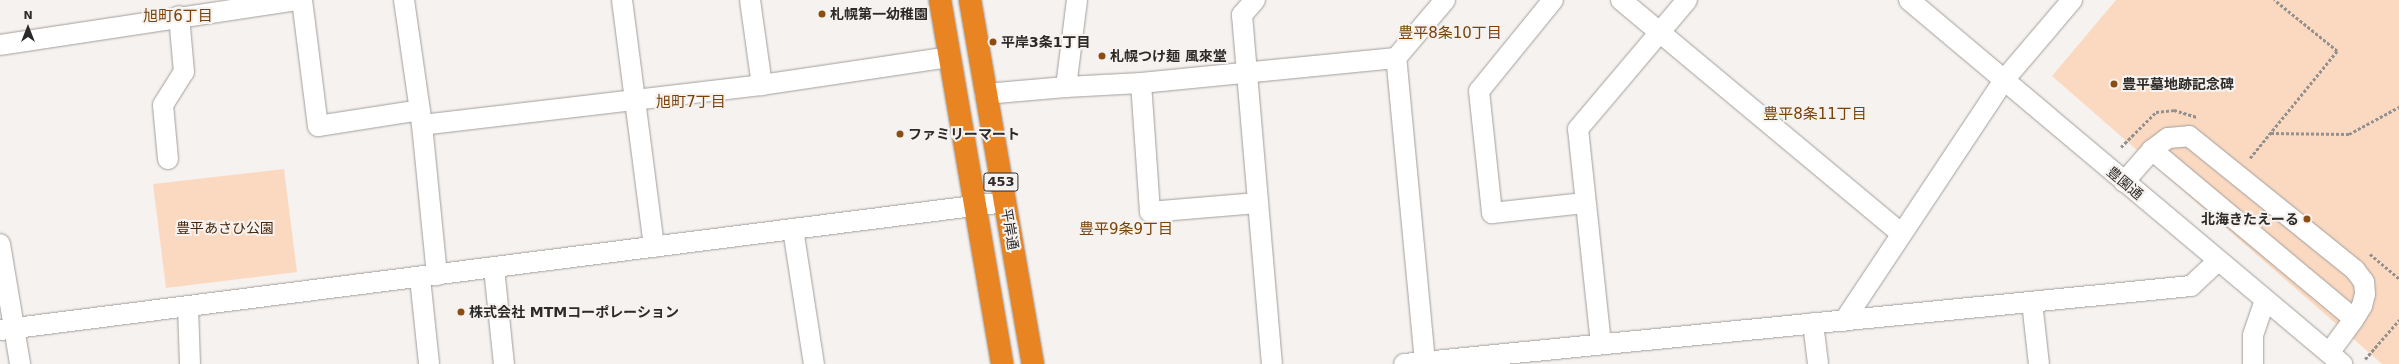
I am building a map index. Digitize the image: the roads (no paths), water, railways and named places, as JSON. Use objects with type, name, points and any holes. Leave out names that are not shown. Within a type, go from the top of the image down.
[{"type":"highway","name":"453","points":[[940,0],[1002,364]]},
{"type":"highway","name":"平岸通","points":[[970,0],[985,94],[1033,364]]},
{"type":"street","points":[[0,45],[179,16],[297,0]]},
{"type":"street","points":[[302,0],[318,126],[635,100],[762,85],[949,57]]},
{"type":"street","points":[[404,0],[421,118],[429,277],[429,364]]},
{"type":"street","points":[[622,0],[654,247]]},
{"type":"street","points":[[750,0],[762,85]]},
{"type":"street","points":[[1066,87],[1077,0]]},
{"type":"street","points":[[1254,0],[1242,15],[1272,364]]},
{"type":"street","points":[[985,94],[1066,87],[1140,83],[1396,58],[1445,0]]},
{"type":"street","points":[[1553,0],[1478,91],[1492,213],[1584,203]]},
{"type":"street","points":[[1621,0],[1901,233]]},
{"type":"street","points":[[1601,344],[1584,203],[1578,129],[1687,0]]},
{"type":"street","name":"豊園通","points":[[1909,0],[2335,359]]},
{"type":"street","points":[[1844,321],[2004,80],[2072,0]]},
{"type":"street","points":[[168,159],[163,105],[184,72],[179,16]]},
{"type":"street","points":[[1396,58],[1436,362]]},
{"type":"street","points":[[1140,83],[1150,212],[1257,203]]},
{"type":"street","points":[[2124,182],[2152,150],[2168,138],[2189,136],[2355,270],[2364,282],[2365,294],[2362,306],[2354,319],[2335,359]]},
{"type":"street","points":[[2152,150],[2354,319]]},
{"type":"street","points":[[7,329],[188,308],[1005,202]]},
{"type":"street","points":[[793,229],[814,364]]},
{"type":"street","points":[[0,244],[7,329],[20,364]]},
{"type":"street","points":[[1404,364],[2191,286],[2218,261]]},
{"type":"street","points":[[494,268],[504,364]]},
{"type":"street","points":[[2253,364],[2253,335],[2265,300]]},
{"type":"street","points":[[2032,302],[2039,364]]},
{"type":"street","points":[[188,308],[190,364]]},
{"type":"street","points":[[1812,323],[1818,364]]},
{"type":"place","name":"札幌第一幼稚園","points":[[822,14]]},
{"type":"place","name":"平岸3条1丁目","points":[[993,42]]},
{"type":"place","name":"札幌つけ麺 風來堂","points":[[1102,56]]},
{"type":"place","name":"豊平墓地跡記念碑","points":[[2114,84]]},
{"type":"place","name":"ファミリーマート","points":[[900,134]]},
{"type":"place","name":"北海きたえーる","points":[[2307,219]]},
{"type":"place","name":"株式会社 MTMコーポレーション","points":[[461,312]]},
{"type":"district","name":"旭町6丁目","points":[[178,17]]},
{"type":"district","name":"豊平8条10丁目","points":[[1450,34]]},
{"type":"district","name":"旭町7丁目","points":[[691,103]]},
{"type":"district","name":"豊平8条11丁目","points":[[1815,115]]},
{"type":"district","name":"豊平9条9丁目","points":[[1126,230]]},
{"type":"park label","name":"豊平あさひ公園","points":[[225,228]]}]
